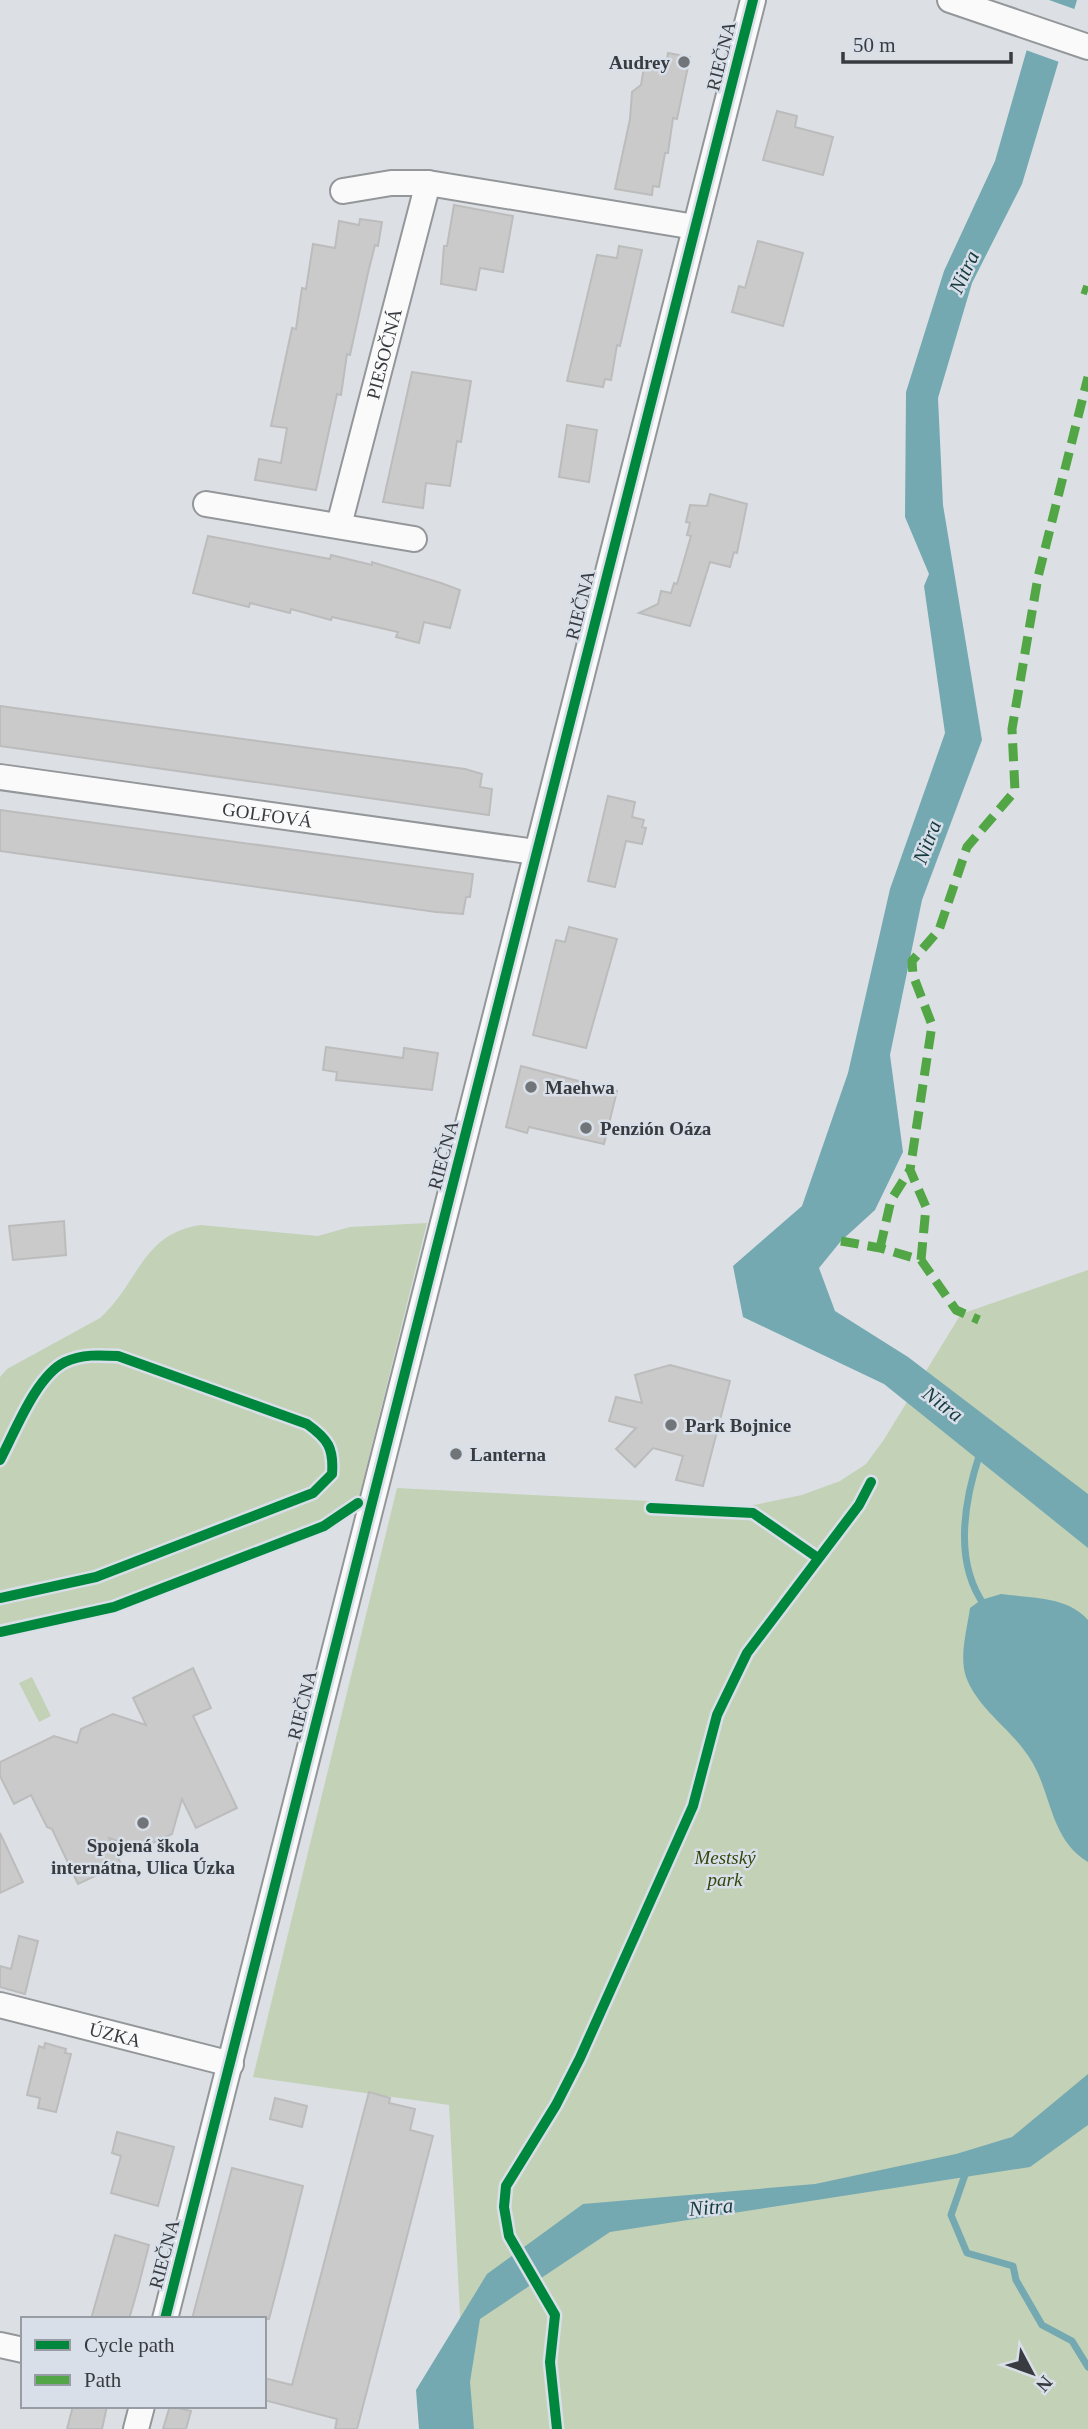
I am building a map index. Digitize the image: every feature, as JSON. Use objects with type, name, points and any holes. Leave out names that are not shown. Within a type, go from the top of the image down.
[{"type":"street","name":"RIEČNA","points":[[166,2317],[753,0]]},
{"type":"street","points":[[950,0],[1088,47]]},
{"type":"street","points":[[343,191],[391,183],[428,183],[695,227]]},
{"type":"street","name":"PIESOČNÁ","points":[[339,525],[428,183]]},
{"type":"street","points":[[206,504],[414,539]]},
{"type":"street","name":"GOLFOVÁ","points":[[0,777],[535,852]]},
{"type":"street","name":"ÚZKA","points":[[0,2005],[231,2064]]},
{"type":"street","points":[[0,2345],[21,2350]]},
{"type":"street","points":[[136,2429],[141,2408]]},
{"type":"green space","points":[[427,1223],[355,1513],[190,1585],[63,1623],[0,1635],[0,1377],[7,1369],[100,1318],[153,1249],[181,1230],[201,1225],[318,1236],[350,1227]]},
{"type":"green space","name":"Mestský park","points":[[1088,1270],[1088,2429],[466,2429],[449,2105],[253,2077],[397,1488],[749,1506],[802,1495],[840,1481],[866,1464],[961,1314]]},
{"type":"green space","points":[[32,1677],[51,1716],[39,1722],[19,1683]]},
{"type":"water","name":"Nitra","points":[[1041,0],[1077,0],[1022,184],[972,283],[938,398],[943,505],[982,740],[922,900],[890,1055],[903,1152],[875,1210],[841,1241],[819,1268],[835,1311],[908,1357],[1088,1494],[1088,1548],[884,1384],[743,1317],[733,1266],[802,1206],[848,1073],[890,889],[945,733],[924,586],[929,574],[905,517],[906,392],[944,271],[995,161]]},
{"type":"water","points":[[1001,1594],[1059,1602],[1080,1612],[1088,1620],[1088,1862],[1075,1852],[1058,1828],[1037,1770],[1029,1757],[978,1699],[966,1677],[963,1652],[970,1608],[981,1600]]},
{"type":"water","name":"Nitra","points":[[1088,2074],[1088,2125],[1030,2167],[610,2232],[480,2319],[470,2382],[474,2429],[419,2429],[416,2390],[487,2274],[583,2204],[815,2184],[956,2154],[1012,2137]]},
{"type":"pier","points":[[1038,0],[1049,0],[1077,10],[1062,63],[1023,49]]},
{"type":"building","points":[[668,53],[690,57],[677,119],[673,118],[659,187],[653,186],[652,195],[615,189],[630,119],[632,92],[641,85],[645,62],[666,66]]},
{"type":"building","points":[[777,111],[797,116],[795,127],[833,137],[823,175],[763,160]]},
{"type":"building","points":[[454,205],[513,216],[503,272],[480,268],[476,290],[441,284],[444,246],[447,246]]},
{"type":"building","points":[[360,219],[382,222],[350,355],[347,354],[341,395],[337,394],[316,490],[255,480],[259,459],[281,463],[287,428],[271,426],[292,328],[296,329],[302,288],[306,289],[313,244],[335,248],[339,221],[359,225]]},
{"type":"building","points":[[758,241],[803,253],[783,326],[732,312],[739,286],[745,288]]},
{"type":"building","points":[[619,246],[642,250],[620,346],[617,345],[611,380],[605,379],[603,387],[567,381],[597,255],[617,258]]},
{"type":"building","points":[[412,372],[471,381],[461,442],[457,441],[450,486],[426,483],[423,508],[383,502]]},
{"type":"building","points":[[567,425],[597,430],[589,482],[559,477]]},
{"type":"building","points":[[710,494],[747,504],[737,553],[734,552],[730,567],[710,562],[690,626],[639,613],[658,604],[661,591],[671,593],[674,583],[677,584],[691,536],[687,535],[690,523],[686,522],[690,505],[707,506]]},
{"type":"building","points":[[208,536],[330,559],[331,555],[372,565],[372,562],[460,590],[450,628],[424,622],[419,643],[396,637],[398,632],[332,617],[331,620],[291,609],[290,613],[250,603],[249,607],[193,593]]},
{"type":"building","points":[[0,706],[465,769],[482,774],[480,787],[492,789],[489,815],[0,746]]},
{"type":"building","points":[[608,796],[635,802],[632,817],[644,820],[642,827],[646,828],[642,844],[626,841],[615,887],[588,881]]},
{"type":"building","points":[[0,810],[473,874],[470,897],[466,897],[463,914],[436,912],[0,851]]},
{"type":"building","points":[[569,927],[617,939],[586,1048],[533,1035],[556,940],[565,942]]},
{"type":"building","points":[[326,1047],[403,1058],[404,1048],[438,1053],[432,1090],[336,1080],[337,1072],[323,1070]]},
{"type":"building","points":[[521,1066],[617,1091],[604,1144],[529,1127],[527,1133],[506,1127]]},
{"type":"building","points":[[64,1221],[66,1255],[13,1260],[9,1226]]},
{"type":"building","name":"Park Bojnice","points":[[670,1365],[730,1381],[703,1486],[676,1480],[683,1456],[653,1448],[635,1467],[616,1449],[636,1428],[609,1421],[616,1397],[642,1403],[635,1375]]},
{"type":"building","points":[[193,1668],[211,1708],[193,1716],[237,1808],[196,1828],[182,1799],[172,1834],[140,1849],[109,1838],[121,1864],[78,1884],[52,1829],[47,1827],[31,1795],[14,1804],[0,1776],[0,1762],[54,1736],[77,1743],[81,1729],[113,1714],[146,1725],[133,1698]]},
{"type":"building","points":[[0,1833],[23,1882],[0,1893]]},
{"type":"building","points":[[19,1936],[38,1941],[25,1994],[0,1987],[0,1966],[11,1969]]},
{"type":"building","points":[[45,2043],[66,2049],[65,2053],[71,2054],[56,2112],[38,2108],[40,2098],[27,2095],[39,2046],[44,2048]]},
{"type":"building","points":[[369,2092],[390,2098],[389,2103],[415,2109],[410,2130],[433,2136],[357,2429],[335,2429],[337,2419],[266,2401],[266,2378],[292,2385]]},
{"type":"building","points":[[275,2098],[307,2106],[302,2127],[270,2119]]},
{"type":"building","points":[[117,2132],[174,2147],[158,2206],[111,2193],[121,2156],[112,2153]]},
{"type":"building","points":[[232,2168],[303,2186],[269,2319],[193,2317]]},
{"type":"building","points":[[115,2235],[149,2245],[130,2317],[92,2317]]},
{"type":"building","points":[[72,2408],[107,2408],[102,2429],[67,2429]]},
{"type":"building","points":[[169,2408],[191,2411],[186,2429],[163,2429]]},
{"type":"waterway","points":[[980,1453],[970,1491],[964,1531],[968,1570],[985,1606]]},
{"type":"waterway","points":[[966,2172],[951,2215],[967,2253],[1013,2266],[1016,2280],[1042,2325],[1072,2341],[1088,2367]]},
{"type":"marked path","points":[[1082,289],[1088,291]]},
{"type":"marked path","points":[[921,1260],[926,1207],[910,1170],[932,1025],[913,975],[912,961],[939,930],[967,847],[1015,791],[1012,729],[1038,577],[1088,377]]},
{"type":"marked path","points":[[880,1248],[891,1200],[910,1170]]},
{"type":"marked path","points":[[841,1241],[880,1248],[921,1260],[956,1310],[979,1320]]},
{"type":"cycle path","points":[[166,2317],[753,0]]},
{"type":"cycle path","points":[[0,1460],[27,1406],[54,1369],[78,1358],[105,1355],[118,1356],[307,1424],[325,1440],[331,1451],[332,1465],[332,1474],[313,1493],[96,1577],[0,1598]]},
{"type":"cycle path","points":[[557,2429],[550,2362],[555,2315],[509,2236],[504,2207],[506,2186],[556,2105],[580,2058],[693,1806],[717,1715],[747,1653],[859,1505],[871,1482]]},
{"type":"cycle path","points":[[0,1632],[114,1607],[324,1526],[358,1503]]},
{"type":"cycle path","points":[[651,1508],[753,1513],[818,1558]]},
{"type":"place","name":"Audrey","points":[[684,62]]},
{"type":"place","name":"Maehwa","points":[[531,1087]]},
{"type":"place","name":"Penzión Oáza","points":[[586,1128]]},
{"type":"place","name":"Park Bojnice","points":[[671,1425]]},
{"type":"place","name":"Lanterna","points":[[456,1454]]},
{"type":"place","name":"Spojená škola internátna, Ulica Úzka","points":[[143,1823]]}]
